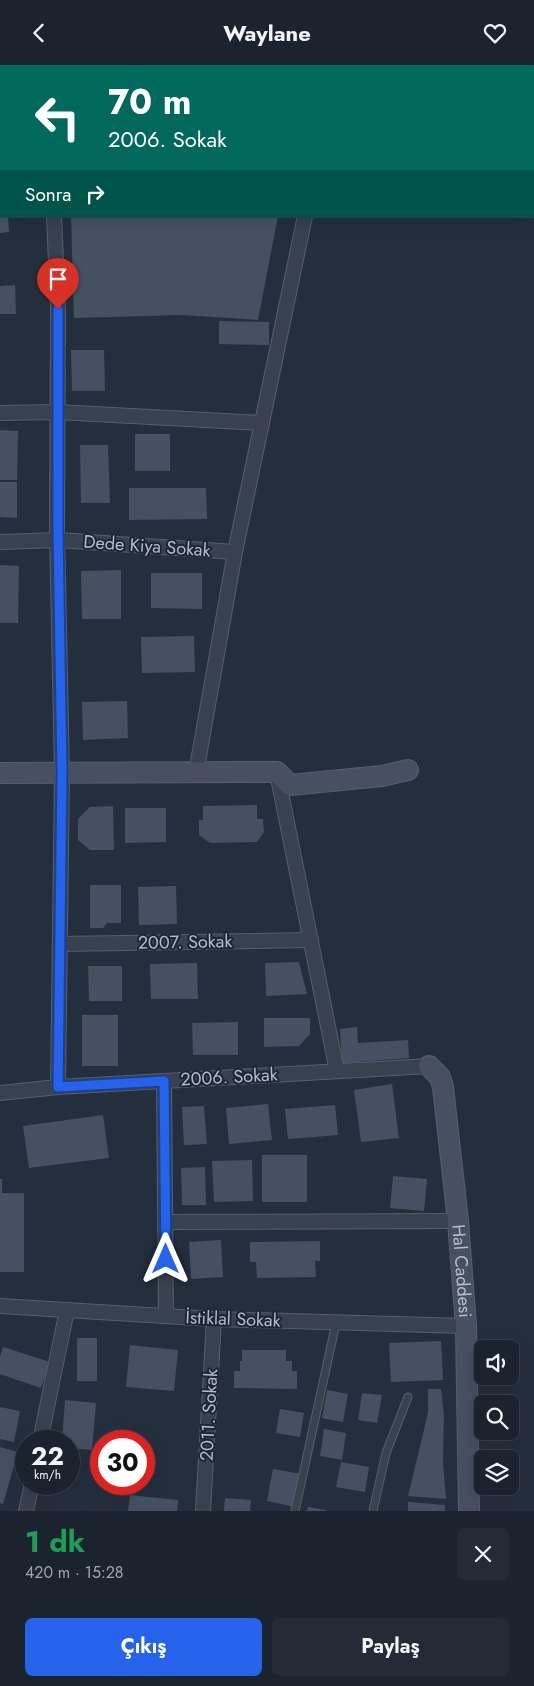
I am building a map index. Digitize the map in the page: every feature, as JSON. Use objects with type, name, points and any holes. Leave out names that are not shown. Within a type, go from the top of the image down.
[{"type":"street","points":[[54,217],[58,309],[58,540],[62,773],[58,1087]]},
{"type":"street","points":[[196,773],[234,551],[305,217]]},
{"type":"street","points":[[0,413],[58,412],[262,423]]},
{"type":"street","name":"Dede Kiya Sokak","points":[[0,542],[58,540],[234,551]]},
{"type":"street","points":[[0,773],[277,772],[290,785],[382,776],[408,770]]},
{"type":"street","points":[[277,772],[337,1071]]},
{"type":"street","name":"2007. Sokak","points":[[60,945],[311,940]]},
{"type":"street","name":"2006. Sokak","points":[[0,1093],[58,1087],[429,1066]]},
{"type":"street","name":"Hal Caddesi","points":[[429,1066],[440,1077],[442,1087],[458,1221],[466,1327],[469,1511]]},
{"type":"street","points":[[164,1081],[166,1316]]},
{"type":"street","points":[[166,1222],[458,1221]]},
{"type":"street","name":"İstiklal Sokak","points":[[0,1306],[214,1319],[466,1327]]},
{"type":"street","points":[[42,1430],[67,1310]]},
{"type":"street","name":"2011. Sokak","points":[[203,1511],[214,1319]]},
{"type":"street","points":[[26,1511],[30,1495]]},
{"type":"lane","points":[[296,1511],[336,1323]]},
{"type":"lane","points":[[373,1511],[386,1453],[408,1397]]},
{"type":"building","points":[[0,217],[8,217],[9,232],[0,233]]},
{"type":"building","points":[[71,217],[278,217],[258,320],[182,315],[74,318]]},
{"type":"building","points":[[15,285],[16,314],[0,314],[0,286]]},
{"type":"building","points":[[219,321],[269,322],[269,345],[219,344]]},
{"type":"building","points":[[71,350],[104,350],[105,391],[72,391]]},
{"type":"building","points":[[0,430],[18,431],[17,480],[0,480]]},
{"type":"building","points":[[135,434],[170,434],[170,471],[135,471]]},
{"type":"building","points":[[80,445],[108,445],[110,503],[81,503]]},
{"type":"building","points":[[0,482],[17,482],[17,518],[0,517]]},
{"type":"building","points":[[129,488],[206,488],[207,519],[129,520]]},
{"type":"building","points":[[0,565],[19,566],[18,623],[0,623]]},
{"type":"building","points":[[121,570],[121,619],[82,619],[81,571]]},
{"type":"building","points":[[151,573],[202,573],[202,609],[151,608]]},
{"type":"building","points":[[194,636],[195,672],[142,673],[141,637]]},
{"type":"building","points":[[127,701],[128,738],[83,740],[82,702]]},
{"type":"building","points":[[257,805],[257,819],[263,819],[264,832],[257,842],[210,843],[199,835],[199,820],[203,820],[203,806]]},
{"type":"building","points":[[113,806],[114,850],[90,850],[78,840],[78,819],[90,807]]},
{"type":"building","points":[[125,808],[166,808],[166,842],[125,843]]},
{"type":"building","points":[[90,885],[121,885],[121,923],[107,923],[103,928],[90,928]]},
{"type":"building","points":[[176,886],[177,924],[139,925],[138,887]]},
{"type":"building","points":[[299,962],[307,994],[266,996],[265,963]]},
{"type":"building","points":[[197,963],[198,999],[151,999],[150,964]]},
{"type":"building","points":[[88,966],[122,966],[122,1001],[89,1001]]},
{"type":"building","points":[[82,1015],[118,1015],[118,1066],[82,1066]]},
{"type":"building","points":[[264,1018],[310,1018],[310,1034],[299,1046],[264,1047]]},
{"type":"building","points":[[238,1022],[238,1055],[193,1055],[192,1023]]},
{"type":"building","points":[[357,1027],[358,1043],[408,1040],[409,1058],[342,1063],[340,1029]]},
{"type":"building","points":[[392,1084],[399,1138],[361,1142],[354,1090]]},
{"type":"building","points":[[268,1104],[272,1140],[229,1144],[226,1108]]},
{"type":"building","points":[[335,1105],[338,1135],[288,1139],[285,1109]]},
{"type":"building","points":[[204,1106],[207,1144],[184,1145],[182,1107]]},
{"type":"building","points":[[103,1115],[109,1158],[29,1168],[23,1126]]},
{"type":"building","points":[[262,1155],[307,1155],[307,1202],[262,1202]]},
{"type":"building","points":[[252,1160],[253,1201],[214,1202],[212,1161]]},
{"type":"building","points":[[205,1167],[206,1205],[182,1205],[181,1168]]},
{"type":"building","points":[[393,1176],[427,1179],[424,1211],[390,1208]]},
{"type":"building","points":[[0,1179],[2,1179],[2,1193],[24,1193],[24,1272],[0,1272]]},
{"type":"building","points":[[221,1240],[223,1277],[191,1279],[189,1242]]},
{"type":"building","points":[[320,1241],[320,1261],[315,1261],[316,1277],[257,1278],[256,1262],[250,1262],[250,1242]]},
{"type":"building","points":[[77,1338],[97,1338],[97,1381],[77,1381]]},
{"type":"building","points":[[441,1341],[443,1380],[391,1382],[389,1343]]},
{"type":"building","points":[[130,1345],[178,1350],[174,1391],[126,1387]]},
{"type":"building","points":[[3,1347],[50,1362],[41,1388],[0,1374],[0,1357]]},
{"type":"building","points":[[242,1350],[286,1350],[286,1361],[292,1361],[292,1371],[297,1371],[297,1389],[234,1388],[234,1371],[240,1371]]},
{"type":"building","points":[[428,1389],[441,1389],[444,1415],[443,1461],[446,1499],[408,1496],[428,1413]]},
{"type":"building","points":[[327,1390],[348,1394],[343,1422],[322,1418]]},
{"type":"building","points":[[362,1393],[382,1395],[377,1423],[358,1420]]},
{"type":"building","points":[[65,1400],[96,1403],[94,1430],[90,1430],[90,1450],[80,1449],[80,1430],[63,1430]]},
{"type":"building","points":[[0,1407],[20,1411],[14,1442],[0,1439]]},
{"type":"building","points":[[280,1409],[304,1413],[300,1437],[276,1433]]},
{"type":"building","points":[[324,1429],[346,1433],[342,1460],[320,1456]]},
{"type":"building","points":[[0,1447],[15,1451],[15,1462],[3,1504],[0,1503]]},
{"type":"building","points":[[341,1462],[369,1467],[365,1492],[336,1487]]},
{"type":"building","points":[[273,1469],[301,1474],[295,1507],[267,1501]]},
{"type":"building","points":[[130,1495],[178,1500],[177,1511],[128,1511]]},
{"type":"building","points":[[225,1498],[251,1500],[250,1511],[224,1511]]},
{"type":"building","points":[[408,1502],[445,1505],[445,1511],[408,1511]]},
{"type":"building","points":[[308,1507],[326,1510],[326,1511],[307,1511]]},
{"type":"route","points":[[58,309],[58,532],[62,773],[58,1087],[164,1081],[166,1259]]}]
